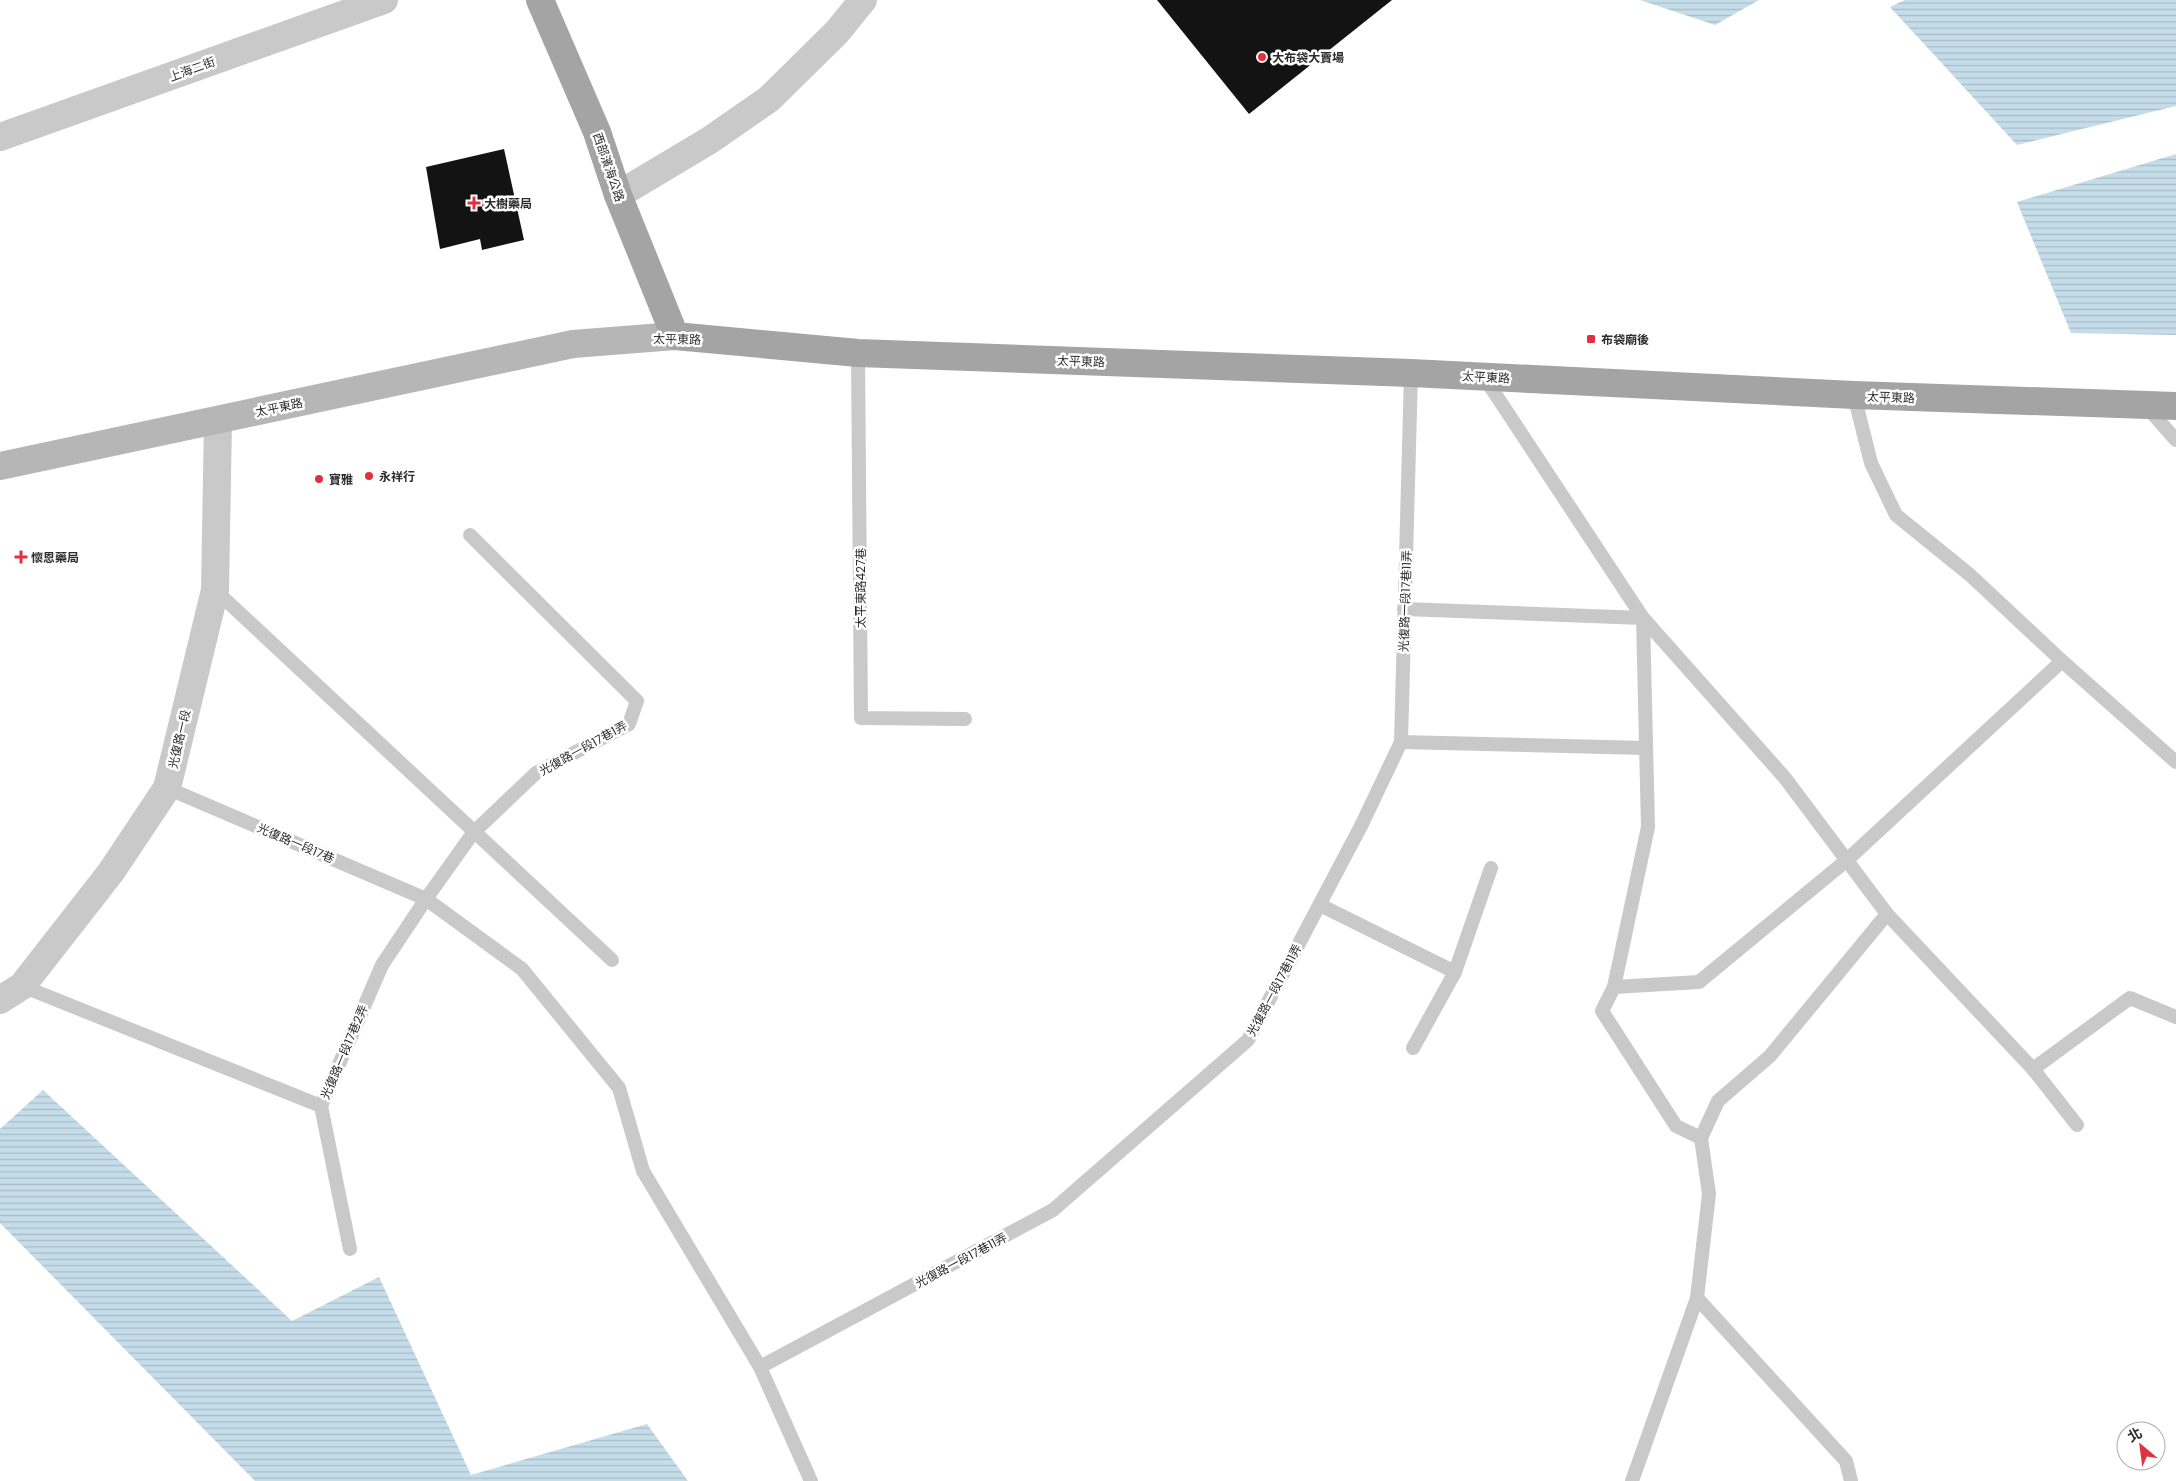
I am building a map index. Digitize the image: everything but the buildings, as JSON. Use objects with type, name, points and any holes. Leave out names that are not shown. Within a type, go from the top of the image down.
[{"type":"main road","name":"西部濱海公路","points":[[540,0],[597,132],[618,195],[675,336]]},
{"type":"main road","name":"太平東路","points":[[0,466],[573,344],[675,336],[858,353],[1411,373],[1854,395],[2176,406]]},
{"type":"street","name":"上海二街","points":[[0,137],[384,0]]},
{"type":"street","points":[[618,195],[710,140],[769,100],[837,32],[863,0]]},
{"type":"street","name":"光復路一段","points":[[11,993],[112,872],[167,788],[215,590],[218,420]]},
{"type":"lane","name":"太平東路427巷","points":[[858,353],[861,718],[965,719]]},
{"type":"lane","name":"光復路一段17巷11弄","points":[[760,1367],[1053,1210],[1248,1040],[1361,826],[1401,742],[1411,373]]},
{"type":"lane","points":[[1484,377],[1643,618],[1786,778],[1887,914],[2033,1069],[2077,1125]]},
{"type":"lane","points":[[1854,395],[1871,463],[1896,515],[1970,574],[2062,661],[2176,762]]},
{"type":"lane","points":[[2146,406],[2176,440]]},
{"type":"lane","name":"光復路一段17巷1弄","points":[[426,898],[473,833],[536,774],[630,724],[637,701],[470,535]]},
{"type":"lane","points":[[215,590],[473,833],[612,960]]},
{"type":"lane","points":[[1404,609],[1643,618]]},
{"type":"lane","points":[[1643,618],[1648,827],[1614,987],[1602,1010],[1676,1126],[1701,1138]]},
{"type":"lane","points":[[1614,987],[1699,982],[1847,860],[2062,661]]},
{"type":"lane","points":[[1401,742],[1646,748]]},
{"type":"lane","name":"光復路一段17巷","points":[[167,788],[426,898],[522,969],[619,1088],[642,1171],[760,1367],[811,1481]]},
{"type":"lane","points":[[1413,1048],[1454,972],[1491,868]]},
{"type":"lane","name":"光復路一段17巷2弄","points":[[350,1249],[321,1106],[382,965],[426,898]]},
{"type":"lane","points":[[1320,905],[1454,972]]},
{"type":"lane","points":[[1632,1481],[1697,1298],[1709,1194],[1701,1138],[1718,1101],[1770,1056],[1887,914]]},
{"type":"lane","points":[[11,993],[321,1106]]},
{"type":"lane","points":[[2033,1069],[2130,998],[2176,1017]]},
{"type":"lane","points":[[1697,1298],[1846,1461],[1851,1481]]},
{"type":"water","points":[[1640,0],[1759,0],[1715,25]]},
{"type":"water","points":[[1905,0],[2176,0],[2176,106],[2017,145],[1890,7]]},
{"type":"water","points":[[2176,154],[2176,335],[2071,333],[2017,202]]},
{"type":"water","points":[[43,1090],[292,1321],[379,1277],[471,1475],[647,1424],[688,1481],[255,1481],[0,1223],[0,1129]]},
{"type":"place","name":"大布袋大賣場","points":[[1262,57]]},
{"type":"place","name":"大樹藥局","points":[[474,203]]},
{"type":"place","name":"布袋廟後","points":[[1591,339]]},
{"type":"place","name":"永祥行","points":[[369,476]]},
{"type":"place","name":"寶雅","points":[[319,479]]},
{"type":"place","name":"懷恩藥局","points":[[21,557]]}]
